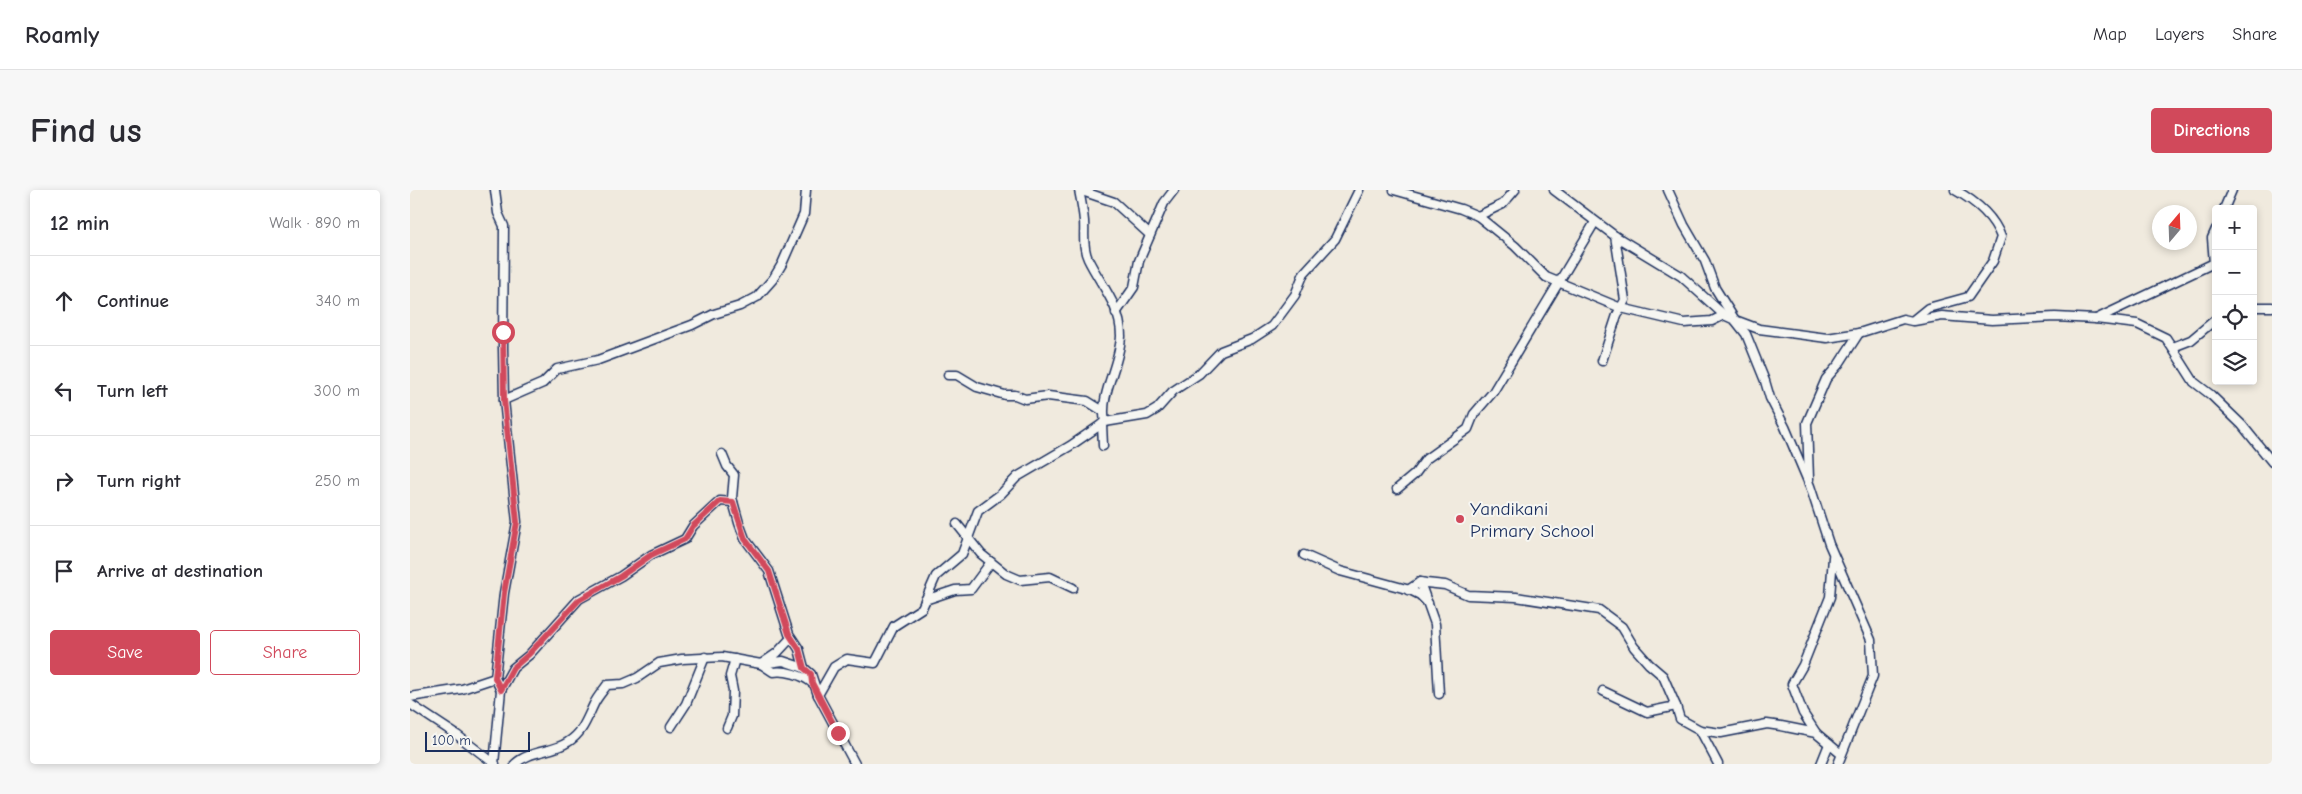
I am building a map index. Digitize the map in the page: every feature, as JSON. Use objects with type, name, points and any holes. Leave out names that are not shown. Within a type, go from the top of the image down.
[{"type":"street","points":[[496,190],[498,213],[504,226],[504,400],[517,522],[504,593],[495,678],[501,690]]},
{"type":"street","points":[[504,400],[543,383],[557,369],[598,360],[692,326],[714,314],[740,306],[757,297],[774,280],[782,264],[804,214],[806,190]]},
{"type":"street","points":[[1103,446],[1103,411],[1118,357],[1121,334],[1108,291],[1086,252],[1079,190],[1114,202],[1150,235]]},
{"type":"street","points":[[1116,313],[1134,287],[1139,261],[1164,203],[1174,190]]},
{"type":"street","points":[[818,695],[834,667],[847,659],[876,663],[894,626],[922,608],[936,576],[962,554],[978,511],[1001,494],[1017,477],[1070,446],[1103,423],[1147,415],[1157,409],[1173,390],[1199,374],[1221,351],[1252,339],[1272,326],[1295,295],[1304,273],[1334,239],[1358,190]]},
{"type":"street","points":[[1394,190],[1462,209],[1478,216],[1515,246],[1546,277],[1621,308],[1684,323],[1712,321],[1724,315]]},
{"type":"street","points":[[1478,216],[1503,204],[1516,190]]},
{"type":"street","points":[[1554,190],[1594,222],[1681,276],[1724,315],[1759,329],[1827,338],[1859,333],[1903,319],[1912,321],[1942,316],[1992,320],[2055,317],[2137,324],[2166,338],[2173,348],[2191,340],[2212,322]]},
{"type":"street","points":[[1668,190],[1684,225],[1705,261],[1715,288],[1746,334],[1770,398],[1785,427],[1810,486],[1819,517],[1871,640],[1873,676],[1868,693],[1838,764]]},
{"type":"street","points":[[1912,321],[1928,308],[1968,296],[1993,260],[2001,237],[1996,225],[1972,199],[1955,190]]},
{"type":"street","points":[[2226,205],[2232,190]]},
{"type":"street","points":[[1397,489],[1415,474],[1426,459],[1468,429],[1474,414],[1493,392],[1594,222]]},
{"type":"street","points":[[1602,361],[1625,300],[1615,236]]},
{"type":"street","points":[[2096,319],[2214,262],[2213,250]]},
{"type":"street","points":[[2257,307],[2272,306]]},
{"type":"street","points":[[1810,486],[1807,423],[1826,379],[1839,364],[1859,333]]},
{"type":"street","points":[[2166,338],[2194,382],[2211,395],[2242,425],[2272,462]]},
{"type":"street","points":[[948,376],[957,375],[977,388],[1025,399],[1048,396],[1087,401],[1103,411]]},
{"type":"street","points":[[722,454],[727,466],[734,475],[733,502],[745,539],[769,571],[791,638],[799,649],[804,668]]},
{"type":"street","points":[[494,764],[501,690],[513,668],[529,654],[542,638],[555,628],[583,596],[621,576],[651,555],[685,539],[693,526],[720,501],[733,502]]},
{"type":"street","points":[[957,524],[981,554],[1006,574],[1020,580],[1050,577],[1073,588]]},
{"type":"street","points":[[1834,552],[1830,598],[1803,665],[1792,684],[1803,713],[1816,733],[1841,754]]},
{"type":"street","points":[[1304,555],[1340,571],[1420,594],[1428,603]]},
{"type":"street","points":[[926,600],[955,590],[971,589],[991,562]]},
{"type":"street","points":[[1408,590],[1420,582],[1445,586],[1475,596],[1516,597],[1599,610],[1622,627],[1634,647],[1663,676],[1680,719],[1700,730],[1722,733],[1767,724],[1816,733]]},
{"type":"street","points":[[1420,582],[1435,624],[1439,694]]},
{"type":"street","points":[[762,664],[777,653],[791,638]]},
{"type":"street","points":[[515,764],[529,755],[556,748],[570,741],[588,721],[594,703],[608,685],[623,684],[637,678],[659,663],[705,657],[735,659],[762,664],[783,661],[804,668],[811,674],[812,683],[854,764]]},
{"type":"street","points":[[671,727],[686,704],[705,657]]},
{"type":"street","points":[[727,728],[732,716],[733,690],[730,676],[735,659]]},
{"type":"street","points":[[762,664],[773,672],[779,671],[806,678],[812,683]]},
{"type":"street","points":[[410,697],[462,689],[495,678]]},
{"type":"street","points":[[1603,691],[1647,712],[1676,706]]},
{"type":"street","points":[[410,704],[457,735],[494,764]]},
{"type":"street","points":[[1700,730],[1718,764]]},
{"type":"street","points":[[1821,764],[1830,744]]},
{"type":"place","name":"Yandikani Primary School","points":[[1460,519]]},
{"type":"route","points":[[503,332],[504,400],[517,522],[504,593],[502,630],[495,678],[501,690],[513,668],[529,654],[542,638],[555,628],[557,623],[562,620],[583,596],[621,576],[651,555],[681,542],[689,535],[693,526],[720,501],[733,502],[745,539],[769,571],[789,634],[799,649],[804,662],[804,668],[811,674],[812,683],[838,733]]}]
